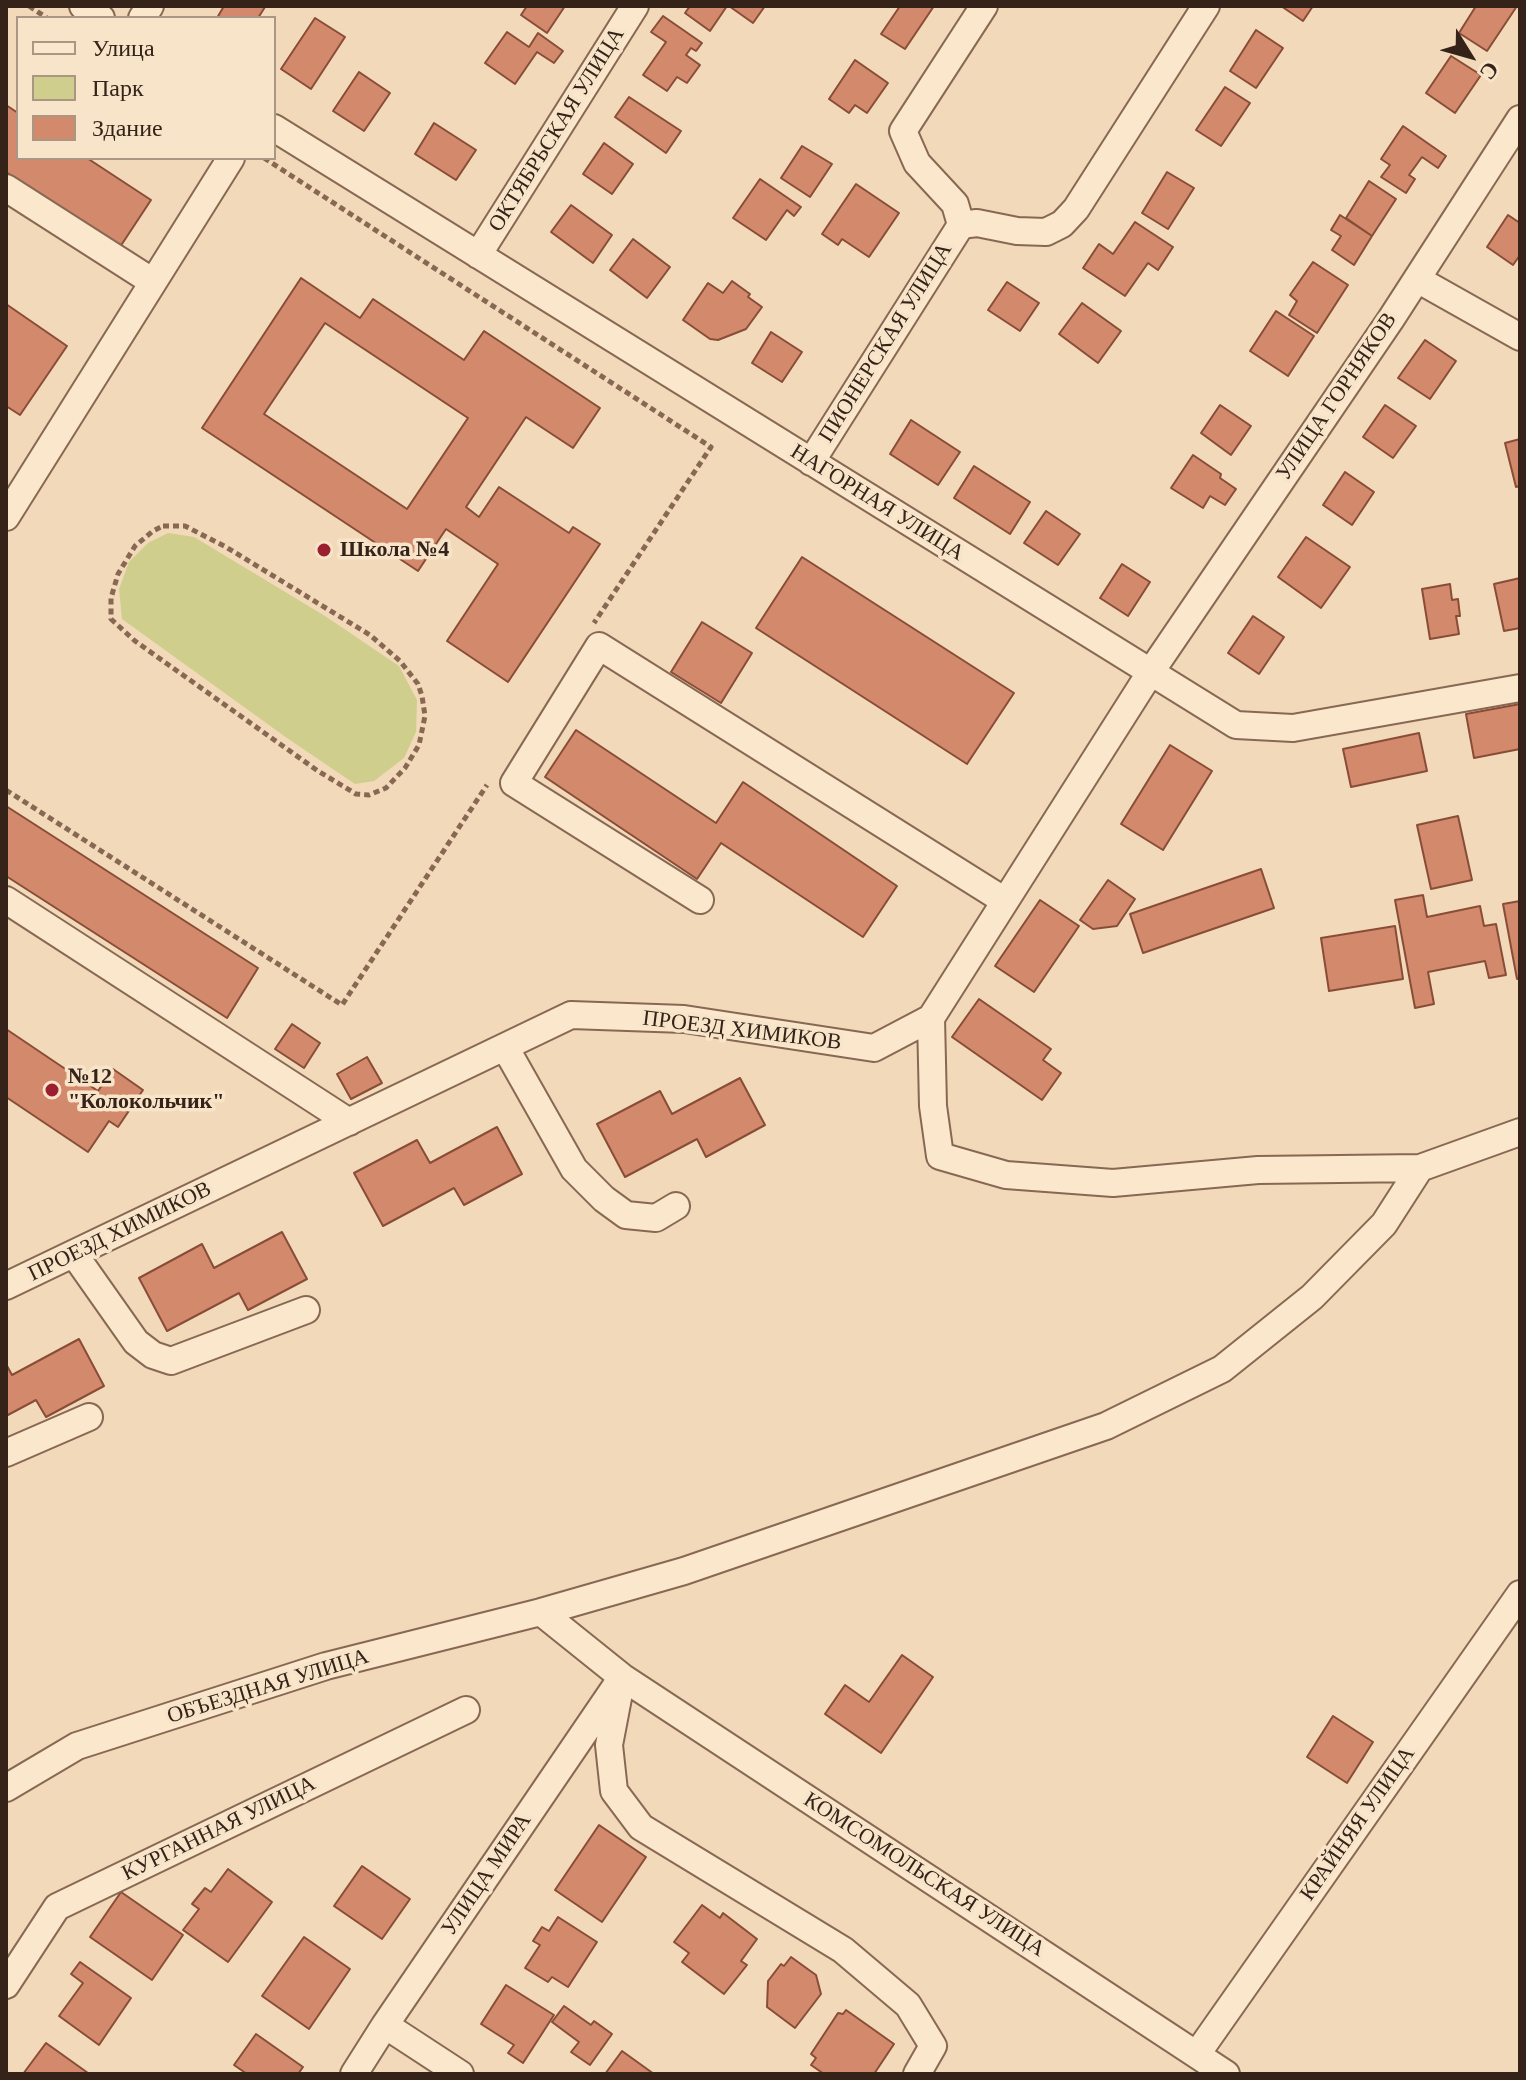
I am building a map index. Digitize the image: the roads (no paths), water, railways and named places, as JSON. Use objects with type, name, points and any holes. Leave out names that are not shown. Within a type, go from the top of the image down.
[{"type":"street","name":"ОКТЯБРЬСКАЯ УЛИЦА","points":[[478,255],[635,6]]},
{"type":"street","name":"ПИОНЕРСКАЯ УЛИЦА","points":[[811,462],[961,225],[955,204],[917,163],[903,131],[984,6]]},
{"type":"street","name":"ПИОНЕРСКАЯ УЛИЦА","points":[[961,225],[977,223],[1017,231],[1046,232],[1062,224],[1076,209],[1206,6]]},
{"type":"street","name":"УЛИЦА ГОРНЯКОВ","points":[[1150,673],[1417,279],[1520,119]]},
{"type":"street","name":"НАГОРНАЯ УЛИЦА","points":[[276,129],[1236,725],[1293,728],[1520,688]]},
{"type":"street","points":[[6,517],[230,160]]},
{"type":"street","points":[[6,188],[153,282]]},
{"type":"street","points":[[1417,279],[1520,337]]},
{"type":"street","points":[[700,900],[514,783],[599,646],[1005,901]]},
{"type":"street","name":"ПРОЕЗД ХИМИКОВ","points":[[6,1286],[571,1015],[684,1019],[874,1048],[931,1018],[1150,673]]},
{"type":"street","points":[[6,900],[349,1122]]},
{"type":"street","points":[[931,1018],[933,1106],[940,1156],[1006,1175],[1113,1183],[1258,1170],[1420,1168],[1520,1132]]},
{"type":"street","points":[[505,1047],[574,1169],[604,1199],[626,1215],[656,1218],[676,1206]]},
{"type":"street","name":"ОБЪЕЗДНАЯ УЛИЦА","points":[[6,1788],[77,1746],[326,1666],[541,1612],[684,1571],[1106,1426],[1222,1369],[1312,1297],[1384,1224],[1420,1168]]},
{"type":"street","points":[[74,1254],[136,1342],[153,1355],[171,1361],[306,1310]]},
{"type":"street","points":[[6,1453],[89,1417]]},
{"type":"street","name":"КРАЙНЯЯ УЛИЦА","points":[[1212,2067],[1520,1594]]},
{"type":"street","name":"КОМСОМОЛЬСКАЯ УЛИЦА","points":[[541,1612],[622,1677],[1212,2067]]},
{"type":"street","points":[[622,1677],[609,1745],[614,1791],[641,1827],[843,1950],[908,2005],[933,2046],[917,2074]]},
{"type":"street","name":"УЛИЦА МИРА","points":[[354,2074],[622,1677]]},
{"type":"street","name":"КУРГАННАЯ УЛИЦА","points":[[6,1985],[57,1907],[466,1710]]},
{"type":"street","points":[[385,2025],[460,2074]]},
{"type":"place","name":"Школа №4","points":[[324,550]]},
{"type":"place","name":"№12 \"Колокольчик\"","points":[[52,1090]]}]
